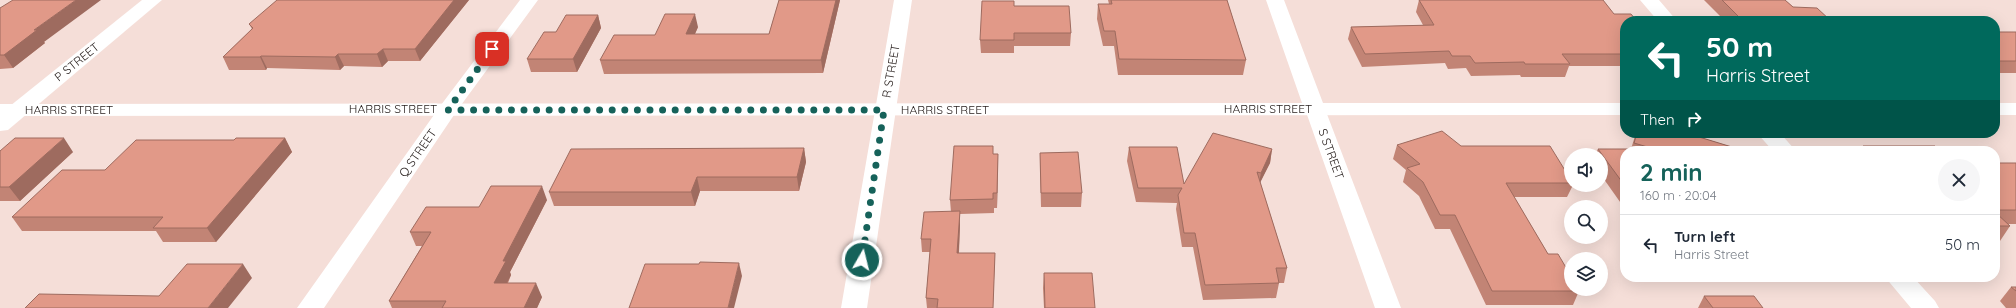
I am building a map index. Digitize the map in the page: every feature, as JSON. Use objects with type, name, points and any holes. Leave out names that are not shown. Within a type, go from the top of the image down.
[{"type":"main road","name":"P STREET","points":[[0,125],[9,110],[153,0]]},
{"type":"main road","name":"Q STREET","points":[[310,308],[448,110],[529,0]]},
{"type":"main road","name":"R STREET","points":[[854,308],[884,110],[903,0]]},
{"type":"main road","name":"S STREET","points":[[1275,0],[1388,308]]},
{"type":"main road","points":[[1649,0],[1663,16]]},
{"type":"main road","name":"HARRIS STREET","points":[[9,110],[1620,109]]},
{"type":"main road","points":[[2000,109],[2016,109]]},
{"type":"main road","points":[[1773,138],[1780,146]]},
{"type":"main road","points":[[1903,282],[1926,308]]},
{"type":"building","points":[[13,0],[76,0],[34,30],[37,30],[4,55],[0,55],[0,8]]},
{"type":"building","points":[[277,0],[454,0],[415,49],[383,49],[377,54],[338,54],[335,57],[223,57],[253,28],[249,24]]},
{"type":"building","points":[[779,0],[836,0],[821,60],[600,60],[614,35],[655,35],[665,14],[695,14],[686,34],[769,34]]},
{"type":"building","points":[[1111,0],[1227,0],[1246,60],[1119,59],[1115,31],[1104,31],[1098,4],[1112,4]]},
{"type":"building","points":[[1419,0],[1603,0],[1614,14],[1631,14],[1633,16],[1620,16],[1620,54],[1562,54],[1570,64],[1525,64],[1524,62],[1475,63],[1470,56],[1452,56],[1449,51],[1365,54],[1351,27],[1434,25]]},
{"type":"building","points":[[1722,0],[1785,0],[1793,7],[1817,8],[1826,16],[1738,16]]},
{"type":"building","points":[[982,1],[1014,1],[1014,6],[1069,6],[1071,33],[1014,33],[1014,40],[980,40]]},
{"type":"building","points":[[566,15],[598,15],[573,59],[527,59],[544,32],[556,32]]},
{"type":"building","points":[[2000,32],[2016,32],[2016,61],[2000,61]]},
{"type":"building","points":[[1442,131],[1461,146],[1550,146],[1564,169],[1564,183],[1506,183],[1548,254],[1558,254],[1564,264],[1564,291],[1492,291],[1455,215],[1440,215],[1423,182],[1407,168],[1420,164],[1397,145]]},
{"type":"building","points":[[1213,133],[1272,149],[1261,173],[1257,172],[1287,268],[1276,268],[1279,283],[1205,285],[1195,233],[1184,233],[1178,195],[1182,188],[1138,188],[1129,147],[1177,147],[1184,184]]},
{"type":"building","points":[[15,138],[64,138],[9,187],[0,187],[0,151]]},
{"type":"building","points":[[236,138],[285,138],[207,228],[153,228],[163,217],[12,217],[62,170],[105,170],[136,140],[234,140]]},
{"type":"building","points":[[1636,138],[1702,138],[1729,146],[1644,146],[1634,143]]},
{"type":"building","points":[[954,146],[993,146],[993,154],[998,154],[997,193],[993,193],[993,199],[950,200]]},
{"type":"building","points":[[804,148],[797,177],[697,177],[691,192],[549,192],[571,149]]},
{"type":"building","points":[[1608,149],[1620,149],[1620,179],[1608,163]]},
{"type":"building","points":[[1078,152],[1082,193],[1041,193],[1040,153]]},
{"type":"building","points":[[2000,163],[2016,163],[2016,210],[2000,210]]},
{"type":"building","points":[[491,186],[542,186],[503,261],[506,261],[494,283],[536,283],[524,308],[442,308],[446,301],[389,301],[431,232],[410,232],[426,207],[479,207]]},
{"type":"building","points":[[960,211],[957,253],[995,253],[993,308],[937,308],[938,299],[926,298],[931,239],[921,239],[924,212]]},
{"type":"building","points":[[2000,217],[2010,226],[2000,226]]},
{"type":"building","points":[[700,262],[739,263],[728,308],[629,308],[645,264],[699,264]]},
{"type":"building","points":[[187,264],[243,264],[208,308],[25,308],[39,294],[159,296]]},
{"type":"building","points":[[1044,273],[1092,273],[1095,308],[1045,308]]},
{"type":"building","points":[[1704,296],[1754,296],[1763,308],[1713,308]]},
{"type":"route","points":[[492,49],[448,110],[884,110],[862,260]]}]
